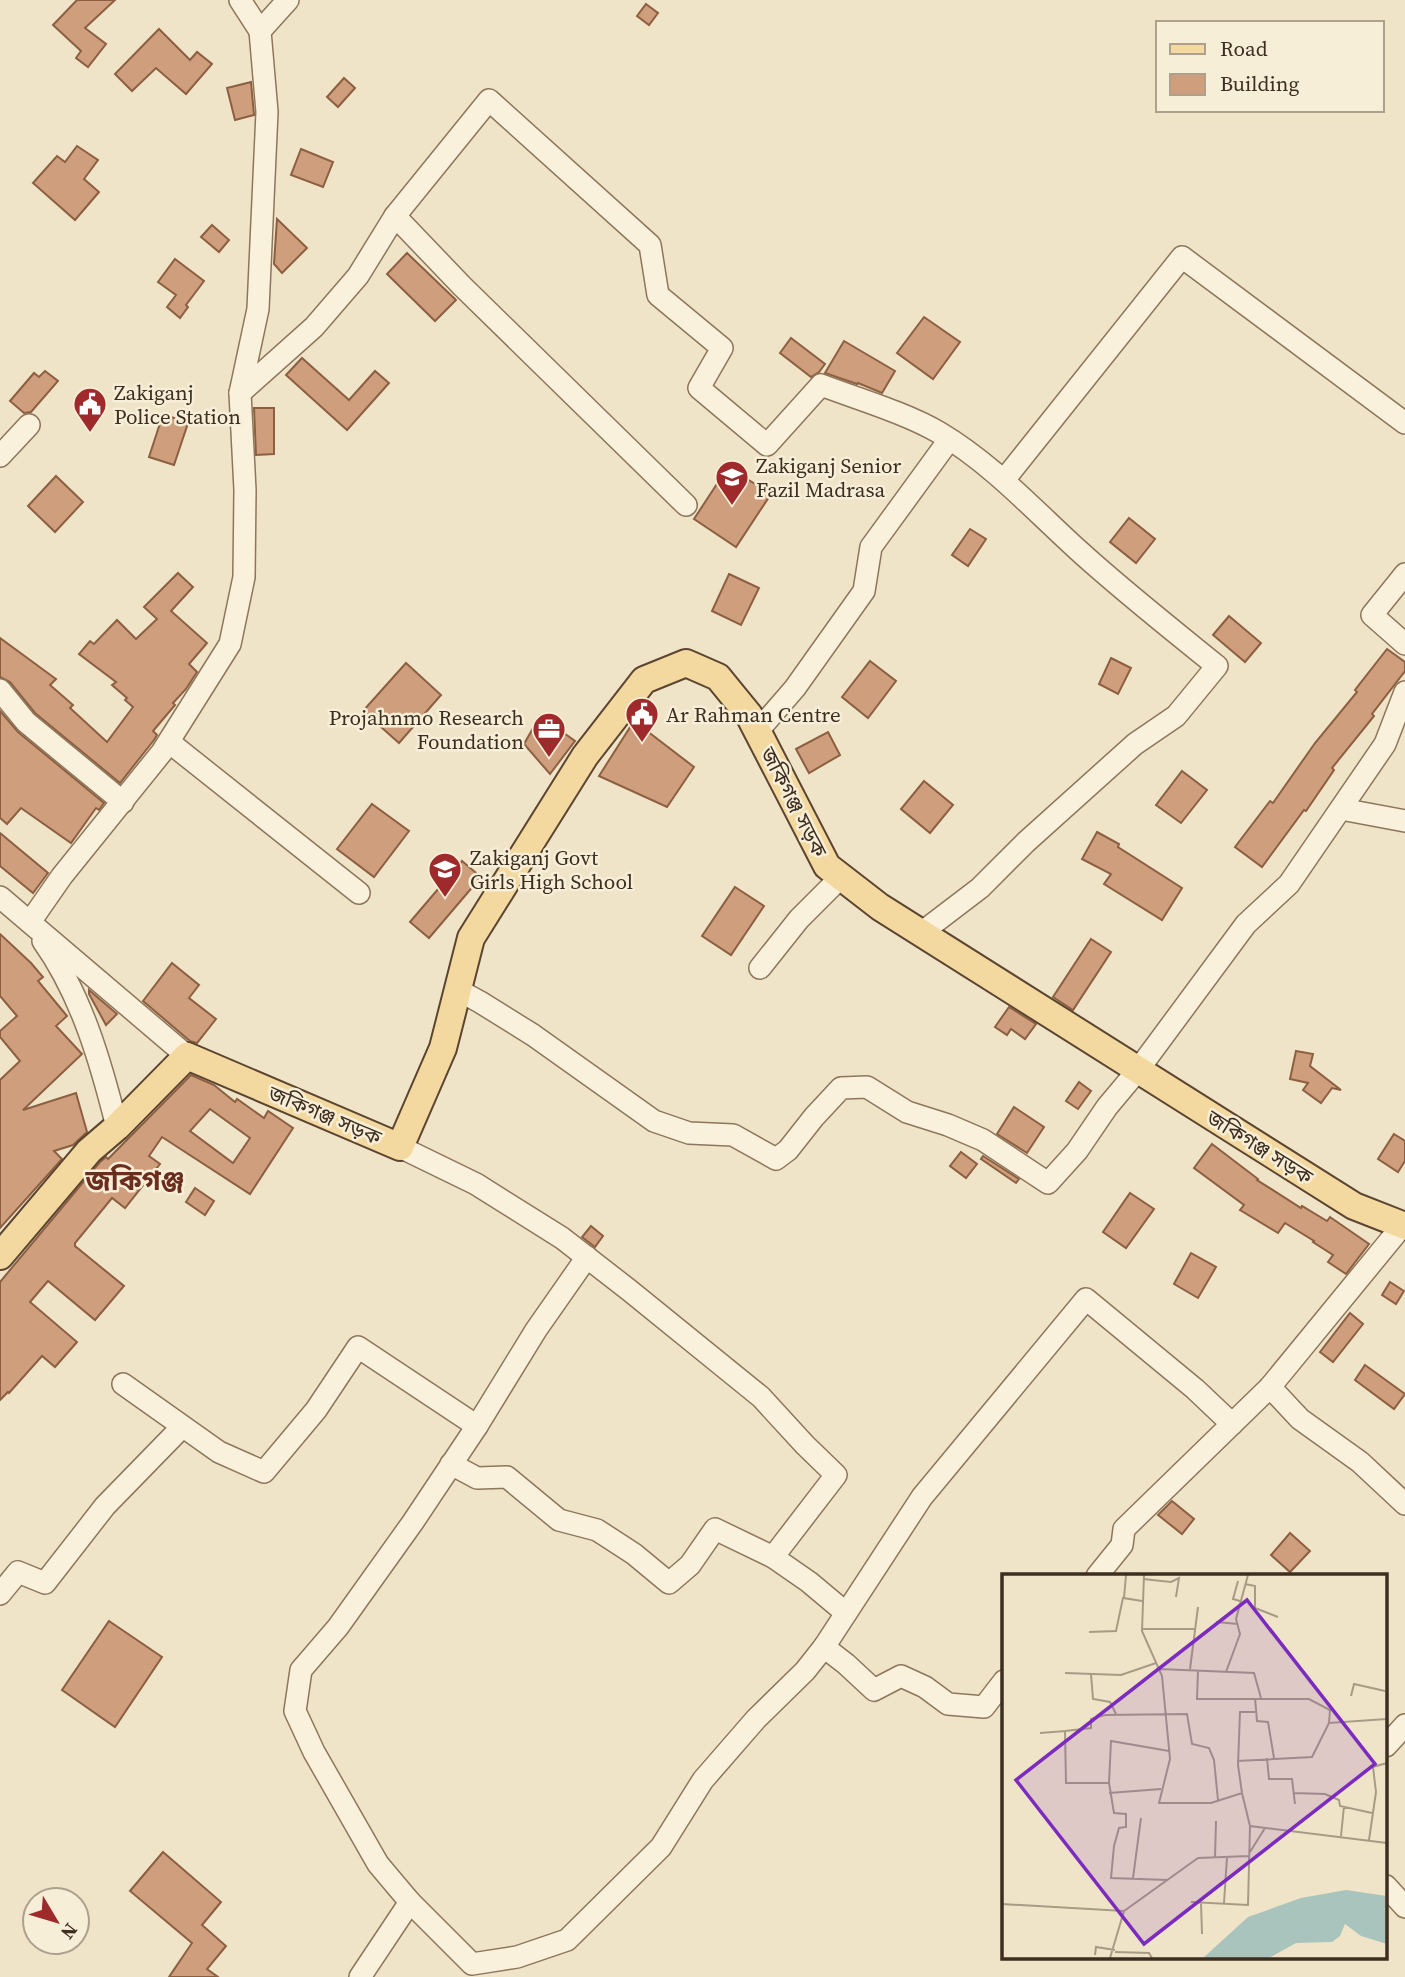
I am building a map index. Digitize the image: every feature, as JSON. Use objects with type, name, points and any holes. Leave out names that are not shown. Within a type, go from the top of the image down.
[{"type":"main road","name":"জকিগঞ্জ সড়ক","points":[[187,1056],[400,1147],[443,1048],[471,938],[586,756],[645,680],[686,663],[718,677],[749,715],[827,866],[841,877],[920,933],[1354,1206],[1404,1226]]},
{"type":"main road","points":[[0,1256],[89,1151],[117,1128],[187,1056]]},
{"type":"street","points":[[30,922],[62,876],[169,741],[230,644],[233,631],[244,577],[245,490],[240,393],[258,309],[267,113],[260,30],[240,0]]},
{"type":"street","points":[[260,30],[288,0]]},
{"type":"street","points":[[240,393],[314,327],[358,276],[395,216],[489,100],[650,245],[658,295],[722,348],[699,388],[767,445],[821,385],[891,411],[939,433],[1004,480],[1087,558],[1217,666],[1176,716],[1135,744],[1026,842],[980,888],[920,933]]},
{"type":"street","points":[[395,216],[471,295],[686,505]]},
{"type":"street","points":[[1004,480],[1182,257],[1405,423]]},
{"type":"street","points":[[0,456],[29,425]]},
{"type":"street","points":[[757,732],[795,688],[863,591],[871,547],[949,440]]},
{"type":"street","points":[[1405,573],[1372,615],[1405,644]]},
{"type":"street","points":[[0,690],[26,722],[123,802]]},
{"type":"street","points":[[458,990],[533,1035],[654,1121],[689,1133],[733,1135],[776,1159],[788,1150],[814,1116],[841,1088],[867,1087],[907,1112],[983,1140],[1048,1183],[1077,1151],[1107,1107],[1138,1070],[1246,924],[1289,884],[1385,744],[1405,692]]},
{"type":"street","points":[[169,741],[359,893]]},
{"type":"street","points":[[1341,809],[1405,821]]},
{"type":"street","points":[[760,968],[799,919],[841,877]]},
{"type":"street","points":[[0,897],[187,1056]]},
{"type":"street","points":[[30,922],[47,945],[73,991],[106,1080],[117,1128]]},
{"type":"street","points":[[400,1147],[475,1184],[562,1238],[761,1397],[836,1475],[773,1557]]},
{"type":"street","points":[[1107,1573],[1122,1545],[1124,1528],[1270,1387],[1404,1226]]},
{"type":"street","points":[[587,1257],[536,1330],[477,1426],[413,1522],[338,1627],[300,1670],[295,1710],[314,1752],[378,1864],[410,1902],[472,1964],[517,1957],[567,1940],[661,1847],[703,1780],[824,1647],[922,1497],[1086,1299],[1195,1389],[1232,1424]]},
{"type":"street","points":[[122,1384],[219,1452],[264,1472],[316,1410],[358,1347],[477,1426]]},
{"type":"street","points":[[1270,1387],[1300,1419],[1360,1462],[1405,1504]]},
{"type":"street","points":[[0,1594],[18,1572],[45,1583],[105,1506],[182,1427]]},
{"type":"street","points":[[451,1464],[477,1478],[507,1476],[559,1520],[597,1530],[634,1554],[669,1583],[690,1565],[715,1529],[773,1557],[846,1613]]},
{"type":"street","points":[[824,1647],[874,1690],[901,1676],[925,1687],[948,1704],[984,1707],[1002,1684]]},
{"type":"street","points":[[1388,1744],[1405,1726]]},
{"type":"street","points":[[1388,1888],[1405,1907]]},
{"type":"street","points":[[360,1977],[410,1902]]},
{"type":"building","points":[[77,0],[115,0],[85,28],[106,44],[88,67],[76,58],[81,51],[53,25]]},
{"type":"building","points":[[646,4],[658,13],[649,25],[637,16]]},
{"type":"building","points":[[159,29],[190,60],[197,52],[212,64],[186,94],[156,68],[132,91],[115,74]]},
{"type":"building","points":[[344,78],[355,88],[338,107],[327,97]]},
{"type":"building","points":[[251,82],[254,115],[235,120],[227,88]]},
{"type":"building","points":[[77,146],[98,160],[84,179],[99,192],[75,220],[33,183],[57,156],[65,162]]},
{"type":"building","points":[[301,149],[333,162],[323,187],[291,175]]},
{"type":"building","points":[[277,219],[307,248],[282,273],[274,264]]},
{"type":"building","points":[[212,225],[229,240],[219,252],[201,237]]},
{"type":"building","points":[[407,253],[456,300],[435,321],[387,274]]},
{"type":"building","points":[[175,259],[204,281],[180,318],[167,307],[176,295],[158,282]]},
{"type":"building","points":[[924,317],[960,342],[933,379],[897,353]]},
{"type":"building","points":[[791,338],[825,364],[819,372],[811,377],[780,353]]},
{"type":"building","points":[[844,341],[895,371],[882,393],[825,373]]},
{"type":"building","points":[[302,358],[349,400],[375,371],[389,383],[347,430],[286,375]]},
{"type":"building","points":[[45,371],[58,381],[31,412],[24,413],[10,401],[34,373],[39,377]]},
{"type":"building","points":[[254,408],[274,408],[274,454],[256,455]]},
{"type":"building","points":[[163,414],[188,423],[174,465],[149,457]]},
{"type":"building","name":"Zakiganj Senior Fazil Madrasa","points":[[728,467],[771,494],[736,547],[694,519]]},
{"type":"building","points":[[56,476],[83,502],[55,532],[28,506]]},
{"type":"building","points":[[1129,518],[1155,539],[1136,563],[1110,542]]},
{"type":"building","points":[[970,529],[986,539],[968,566],[952,555]]},
{"type":"building","points":[[178,573],[193,587],[171,611],[207,643],[189,664],[197,672],[153,731],[157,735],[154,740],[120,783],[35,713],[10,682],[0,677],[0,638],[56,679],[50,685],[73,705],[70,708],[107,742],[133,707],[112,685],[116,682],[79,654],[90,641],[94,644],[117,620],[136,639],[157,619],[144,607]]},
{"type":"building","points":[[729,574],[759,588],[741,625],[712,611]]},
{"type":"building","points":[[1229,616],[1261,643],[1245,662],[1213,635]]},
{"type":"building","points":[[1387,649],[1405,662],[1405,671],[1372,714],[1374,716],[1332,768],[1334,770],[1306,811],[1304,810],[1262,867],[1235,847],[1270,801],[1273,803]]},
{"type":"building","points":[[1111,658],[1131,668],[1118,694],[1099,684]]},
{"type":"building","points":[[870,661],[896,681],[868,718],[842,697]]},
{"type":"building","points":[[406,663],[441,695],[399,743],[363,711]]},
{"type":"building","points":[[0,711],[18,732],[104,803],[99,810],[96,808],[71,843],[21,808],[7,824],[0,818]]},
{"type":"building","name":"Projahnmo Research Foundation","points":[[540,716],[575,741],[550,774],[524,744]]},
{"type":"building","name":"Ar Rahman Centre","points":[[634,721],[694,767],[667,807],[599,776]]},
{"type":"building","points":[[828,732],[840,755],[809,773],[796,749]]},
{"type":"building","points":[[1182,771],[1207,790],[1181,823],[1156,805]]},
{"type":"building","points":[[924,781],[953,805],[930,833],[901,809]]},
{"type":"building","points":[[372,804],[409,831],[374,877],[337,849]]},
{"type":"building","points":[[1097,832],[1182,888],[1162,920],[1104,884],[1111,874],[1082,859]]},
{"type":"building","points":[[0,833],[48,873],[33,893],[0,866]]},
{"type":"building","name":"Zakiganj Govt Girls High School","points":[[462,861],[481,877],[429,938],[410,922]]},
{"type":"building","points":[[735,887],[764,906],[731,955],[702,936]]},
{"type":"building","points":[[0,934],[43,977],[38,981],[67,1016],[56,1026],[82,1054],[23,1110],[76,1093],[87,1132],[73,1145],[54,1151],[62,1159],[0,1228],[0,1080],[20,1061],[0,1037],[0,1031],[17,1016],[0,996]]},
{"type":"building","points":[[1091,939],[1111,952],[1073,1010],[1053,997]]},
{"type":"building","points":[[172,963],[199,985],[189,998],[216,1019],[197,1043],[190,1041],[143,1001]]},
{"type":"building","points":[[89,990],[117,1014],[106,1025],[89,994]]},
{"type":"building","points":[[1009,1007],[1036,1024],[1025,1039],[1011,1029],[1007,1035],[995,1027]]},
{"type":"building","points":[[1296,1051],[1313,1054],[1310,1066],[1341,1090],[1332,1088],[1321,1103],[1303,1090],[1308,1083],[1290,1079]]},
{"type":"building","points":[[191,1075],[214,1085],[235,1102],[237,1099],[264,1118],[268,1111],[293,1128],[250,1194],[162,1137],[149,1156],[160,1164],[125,1208],[112,1198],[75,1243],[75,1246],[124,1286],[95,1320],[48,1281],[30,1302],[77,1342],[55,1367],[42,1356],[0,1400],[0,1282],[100,1162],[106,1157],[108,1159]],"holes":[[[210,1109],[250,1138],[233,1163],[190,1131]]]},
{"type":"building","points":[[1079,1082],[1091,1091],[1078,1109],[1066,1101]]},
{"type":"building","points":[[1014,1107],[1044,1127],[1027,1153],[997,1134]]},
{"type":"building","points":[[1394,1134],[1405,1141],[1405,1161],[1398,1172],[1378,1159]]},
{"type":"building","points":[[1212,1144],[1257,1180],[1301,1208],[1302,1206],[1327,1221],[1330,1217],[1369,1244],[1346,1274],[1328,1262],[1333,1255],[1314,1241],[1285,1223],[1278,1233],[1240,1210],[1244,1205],[1194,1168]]},
{"type":"building","points":[[961,1152],[977,1164],[966,1178],[950,1166]]},
{"type":"building","points":[[983,1156],[1019,1179],[1016,1183],[981,1159]]},
{"type":"building","points":[[195,1188],[214,1201],[205,1215],[186,1202]]},
{"type":"building","points":[[1130,1193],[1154,1209],[1126,1248],[1103,1232]]},
{"type":"building","points":[[591,1226],[603,1236],[595,1247],[582,1237]]},
{"type":"building","points":[[1191,1253],[1216,1267],[1198,1298],[1174,1284]]},
{"type":"building","points":[[1390,1282],[1404,1291],[1396,1304],[1382,1295]]},
{"type":"building","points":[[1350,1313],[1363,1324],[1333,1362],[1320,1352]]},
{"type":"building","points":[[1365,1365],[1405,1394],[1394,1409],[1355,1380]]},
{"type":"building","points":[[1172,1501],[1194,1519],[1182,1534],[1158,1515]]},
{"type":"building","points":[[1290,1533],[1310,1551],[1290,1572],[1271,1555]]},
{"type":"building","points":[[109,1621],[162,1657],[115,1727],[62,1690]]},
{"type":"building","points":[[163,1852],[221,1902],[202,1925],[226,1946],[207,1969],[218,1977],[169,1977],[192,1943],[130,1891]]},
{"type":"place","name":"Zakiganj Police Station","points":[[90,434]]},
{"type":"place","name":"Zakiganj Senior Fazil Madrasa","points":[[732,507]]},
{"type":"place","name":"Ar Rahman Centre","points":[[642,744]]},
{"type":"place","name":"Projahnmo Research Foundation","points":[[549,759]]},
{"type":"place","name":"Zakiganj Govt Girls High School","points":[[445,899]]},
{"type":"district","name":"জকিগঞ্জ","points":[[135,1180]]}]
